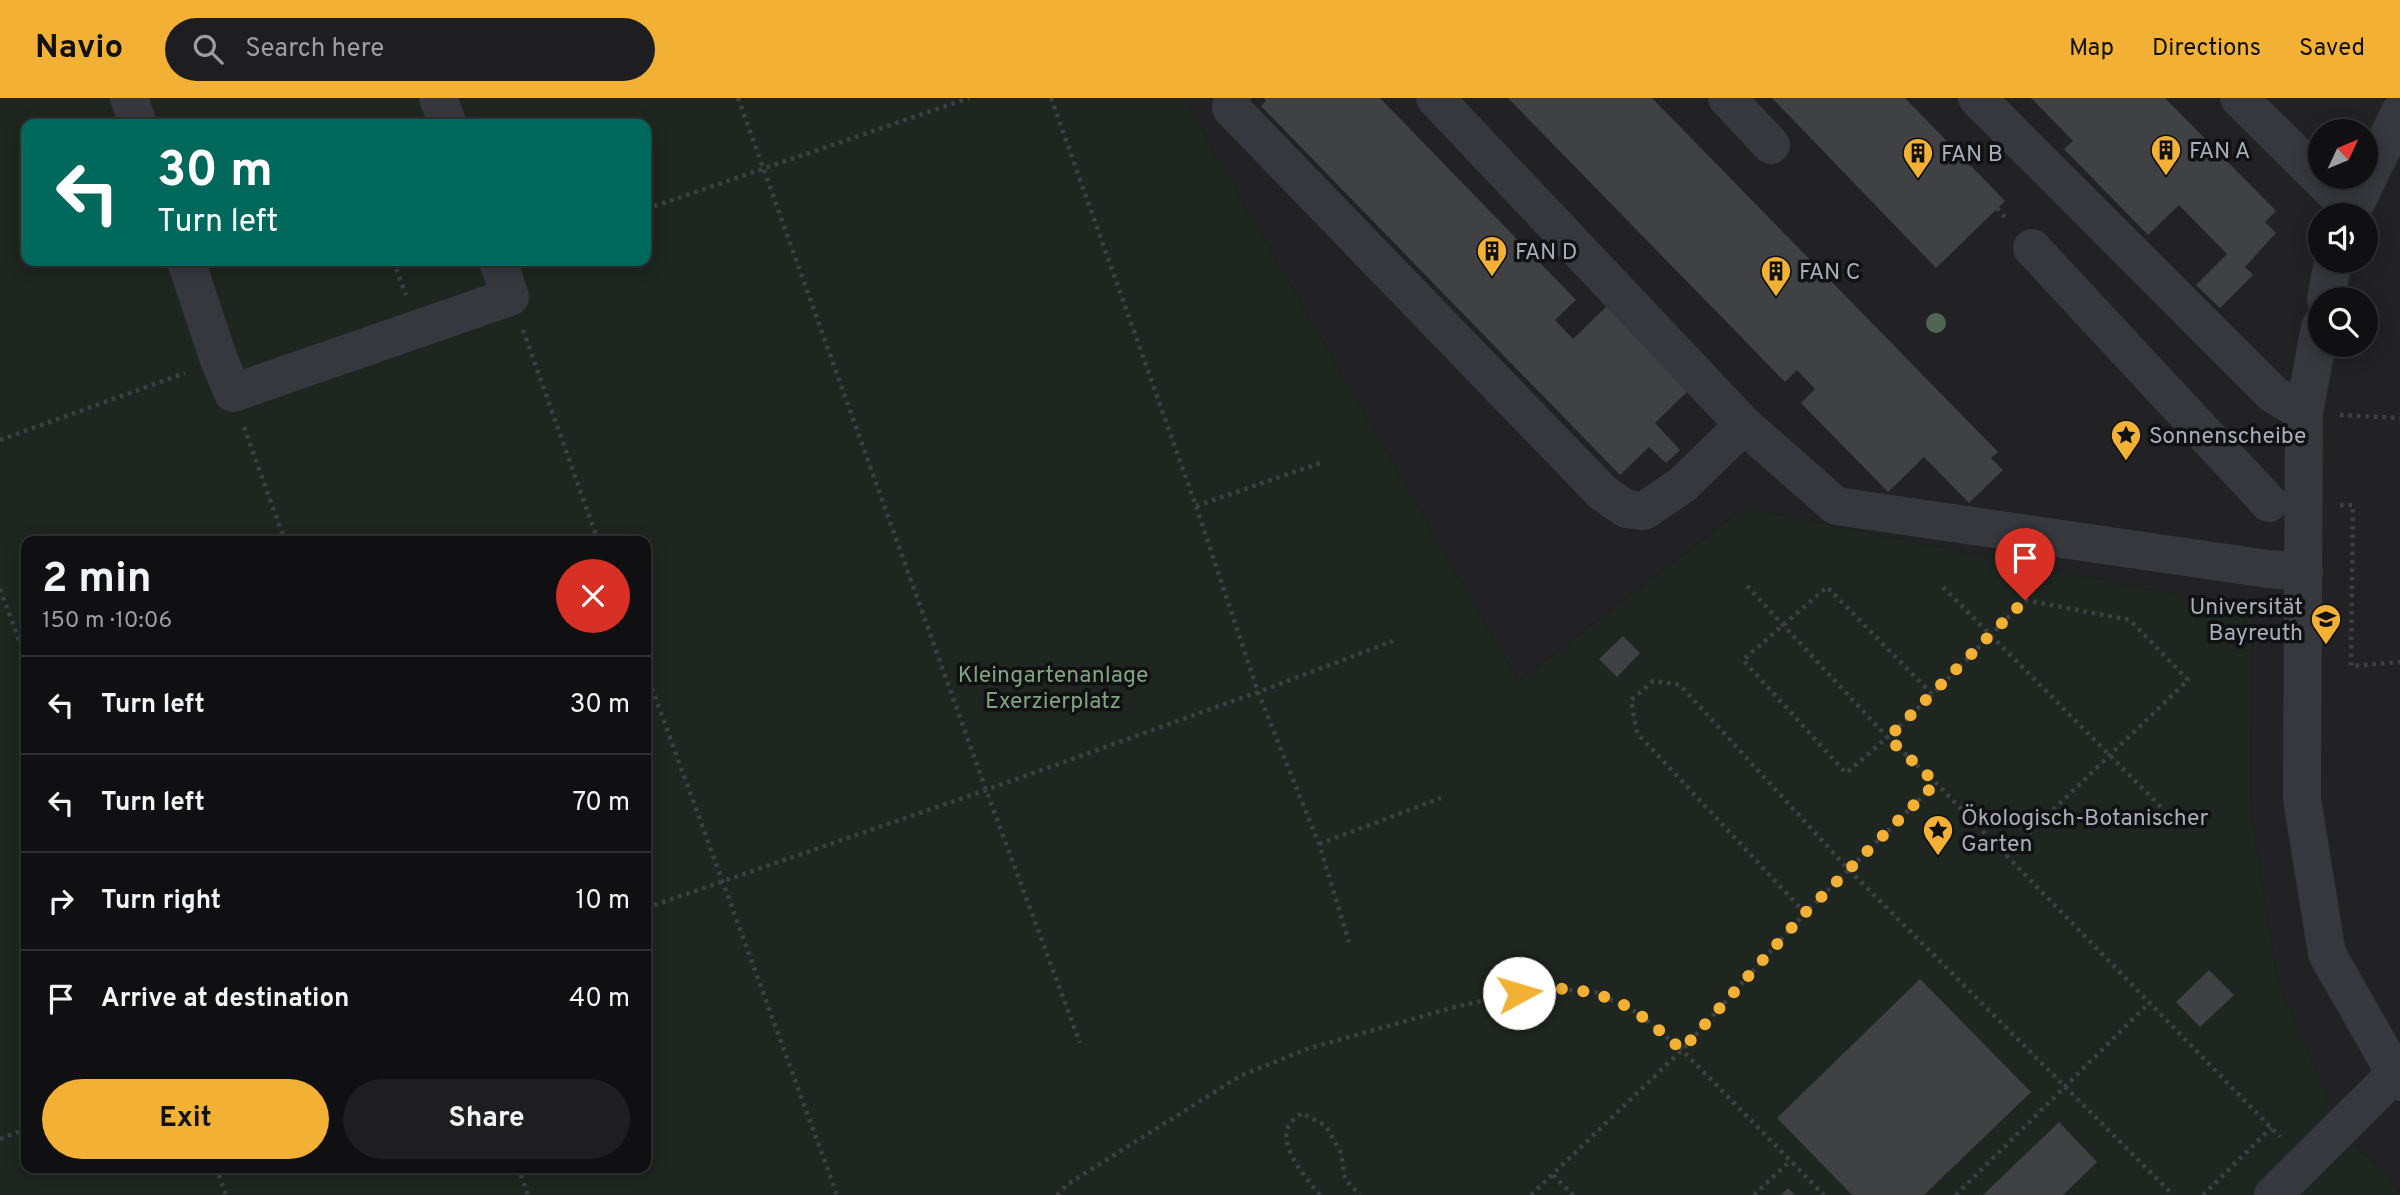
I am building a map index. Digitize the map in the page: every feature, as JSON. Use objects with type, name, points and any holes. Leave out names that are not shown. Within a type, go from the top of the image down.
[{"type":"street","points":[[129,98],[136,119]]},
{"type":"street","points":[[438,98],[446,119]]},
{"type":"street","points":[[1232,98],[1231,108],[1603,493],[1626,509],[1644,511],[1682,485],[1744,425]]},
{"type":"street","points":[[1435,98],[1744,425],[1836,506],[2304,572]]},
{"type":"street","points":[[1727,98],[1771,145]]},
{"type":"street","points":[[1977,98],[2273,394],[2304,413]]},
{"type":"street","points":[[2239,98],[2341,203]]},
{"type":"street","points":[[2356,203],[2400,113]]},
{"type":"street","points":[[2032,248],[2287,503]]},
{"type":"street","points":[[188,266],[226,377],[510,297],[500,266]]},
{"type":"street","points":[[2273,1195],[2397,1078],[2327,954],[2302,799],[2304,572],[2287,503],[2314,357]]},
{"type":"path","points":[[738,98],[986,790],[1080,1043]]},
{"type":"path","points":[[651,207],[969,98]]},
{"type":"path","points":[[1051,98],[1196,506],[1258,692],[1319,844],[1349,942]]},
{"type":"path","points":[[510,297],[596,536]]},
{"type":"path","points":[[0,440],[226,377],[283,536]]},
{"type":"path","points":[[2304,413],[2400,418]]},
{"type":"path","points":[[1196,506],[1320,463]]},
{"type":"path","points":[[2287,503],[2353,505],[2351,666],[2400,663]]},
{"type":"path","points":[[1747,586],[1888,738],[1936,783],[2305,1163]]},
{"type":"path","points":[[1932,694],[1827,587],[1743,660],[1846,773],[1888,738],[1932,694],[2025,600],[2130,620],[2188,680],[2005,856]]},
{"type":"path","points":[[1943,587],[2168,814]]},
{"type":"path","points":[[0,589],[21,646]]},
{"type":"path","points":[[651,906],[986,790],[1392,641]]},
{"type":"path","points":[[1805,913],[1637,733],[1630,700],[1653,681],[1680,685],[1849,870],[2173,1195]]},
{"type":"path","points":[[651,686],[837,1195]]},
{"type":"path","points":[[1531,1195],[1682,1050],[1805,913],[1936,783]]},
{"type":"path","points":[[1319,844],[1441,798]]},
{"type":"path","points":[[1057,1195],[1068,1184],[1240,1076],[1307,1049],[1540,988],[1595,992],[1638,1013],[1682,1050],[1824,1195]]},
{"type":"path","points":[[1956,1195],[2149,1003]]},
{"type":"path","points":[[1320,1195],[1293,1160],[1286,1137],[1289,1125],[1302,1114],[1326,1126],[1341,1153],[1345,1179],[1360,1195]]},
{"type":"path","points":[[2203,1195],[2271,1128]]},
{"type":"path","points":[[0,1139],[21,1131]]},
{"type":"path","points":[[1754,1195],[1790,1161]]},
{"type":"path","points":[[218,1173],[226,1195]]},
{"type":"path","points":[[520,1173],[528,1195]]},
{"type":"path","points":[[1553,1175],[1573,1195]]},
{"type":"shaded area","name":"Universität Bayreuth","points":[[1183,98],[2400,98],[2400,1192],[2340,1128],[2277,979],[2250,807],[2252,610],[1744,508],[1518,681]]},
{"type":"green space","name":"Kleingartenanlage Exerzierplatz","points":[[0,98],[1183,98],[1518,681],[1744,508],[2252,610],[2250,807],[2277,979],[2340,1128],[2400,1195],[0,1195]]},
{"type":"building","name":"FAN D","points":[[1264,98],[1380,98],[1576,300],[1555,320],[1573,339],[1609,304],[1690,389],[1655,423],[1680,450],[1666,463],[1649,447],[1620,475],[1261,106],[1266,101]]},
{"type":"building","name":"FAN C","points":[[1508,98],[1652,98],[1998,452],[1991,458],[2003,470],[1969,503],[1924,457],[1888,492],[1801,403],[1815,389],[1797,370],[1785,382]]},
{"type":"building","name":"FAN B","points":[[1772,98],[1905,98],[2005,201],[1936,268]]},
{"type":"building","name":"FAN A","points":[[2031,98],[2165,98],[2276,211],[2265,222],[2276,233],[2245,267],[2253,275],[2220,308],[2196,285],[2227,254],[2179,205],[2148,235],[2064,149],[2073,141]]},
{"type":"building","points":[[1623,636],[1640,653],[1617,677],[1599,659]]},
{"type":"building","points":[[2209,970],[2234,995],[2200,1027],[2176,1002]]},
{"type":"building","points":[[1920,979],[2031,1092],[1924,1195],[1852,1195],[1777,1118]]},
{"type":"building","points":[[2059,1122],[2097,1162],[2063,1195],[1983,1195]]},
{"type":"building","points":[[1788,1188],[1795,1195],[1781,1195]]},
{"type":"place","name":"FAN A","points":[[2166,177]]},
{"type":"place","name":"FAN B","points":[[1918,180]]},
{"type":"place","name":"FAN D","points":[[1492,278]]},
{"type":"place","name":"FAN C","points":[[1776,298]]},
{"type":"place","name":"Sonnenscheibe","points":[[2126,462]]},
{"type":"place","name":"Universität Bayreuth","points":[[2326,646]]},
{"type":"place","name":"Ökologisch-Botanischer Garten","points":[[1938,857]]},
{"type":"route","points":[[1519,993],[1540,988],[1595,992],[1638,1013],[1682,1050],[1805,913],[1936,783],[1888,738],[2025,600]]}]
